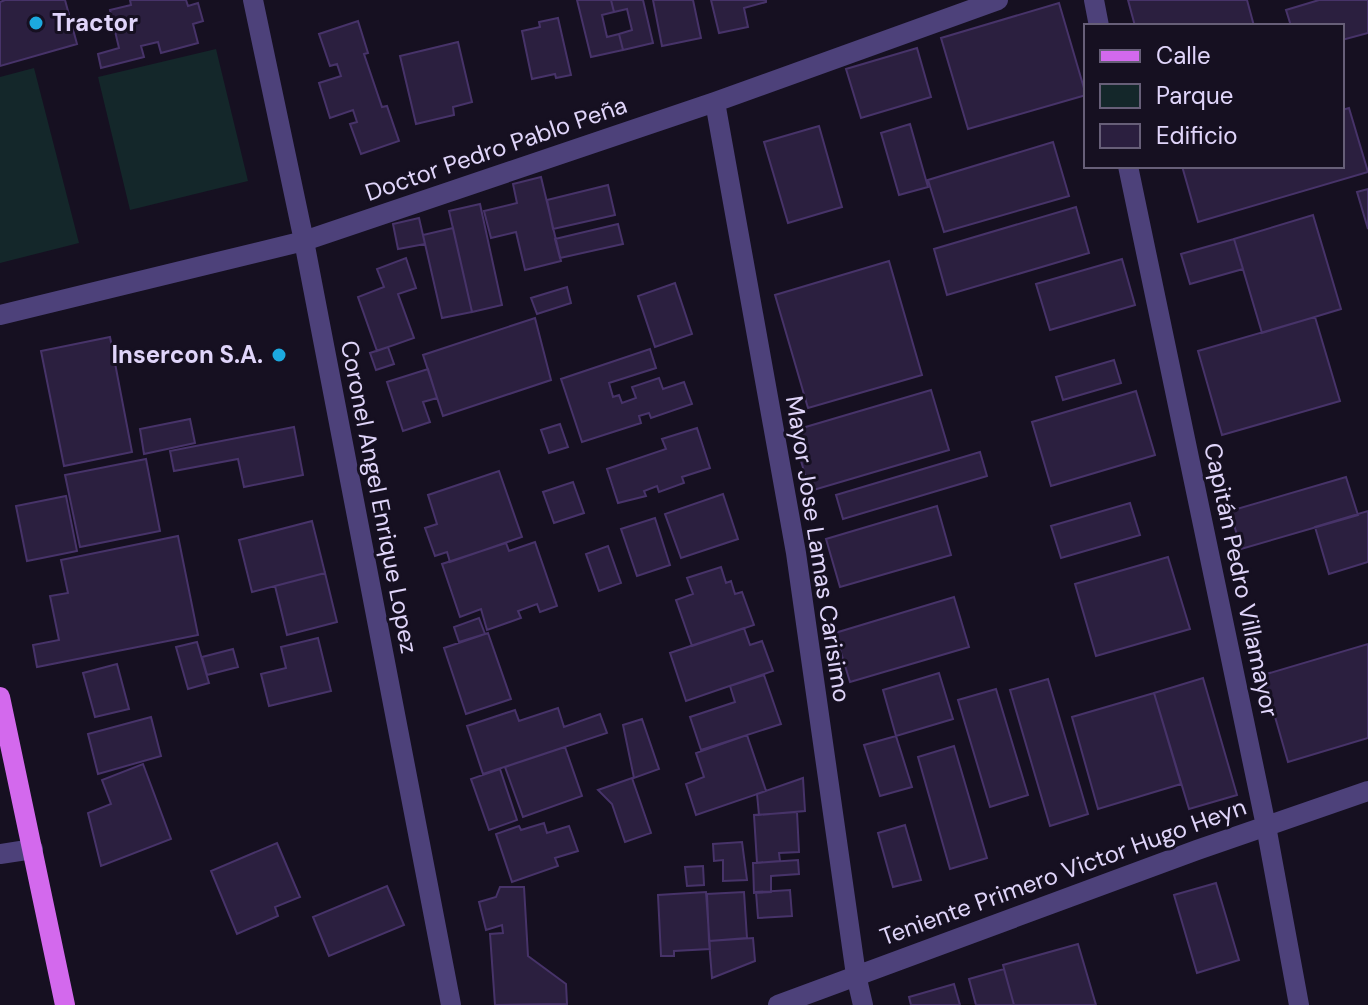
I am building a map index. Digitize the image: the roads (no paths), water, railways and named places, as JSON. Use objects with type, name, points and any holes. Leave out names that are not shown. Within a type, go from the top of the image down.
[{"type":"main road","points":[[0,697],[65,1005]]},
{"type":"street","name":"Coronel Angel Enrique Lopez","points":[[253,0],[304,241],[451,1005]]},
{"type":"street","name":"Doctor Pedro Pablo Peña","points":[[0,315],[304,241],[715,102],[998,0]]},
{"type":"street","points":[[1094,0],[1099,24]]},
{"type":"street","name":"Mayor Jose Lamas Carisimo","points":[[715,102],[796,553],[856,975],[863,1005]]},
{"type":"street","name":"Capitán Pedro Villamayor","points":[[1128,168],[1266,826],[1299,1005]]},
{"type":"street","name":"Teniente Primero Victor Hugo Heyn","points":[[778,1005],[1368,791]]},
{"type":"street","points":[[0,854],[33,849]]},
{"type":"place","name":"Tractor","points":[[36,23]]},
{"type":"place","name":"Insercon S.A.","points":[[279,355]]}]
